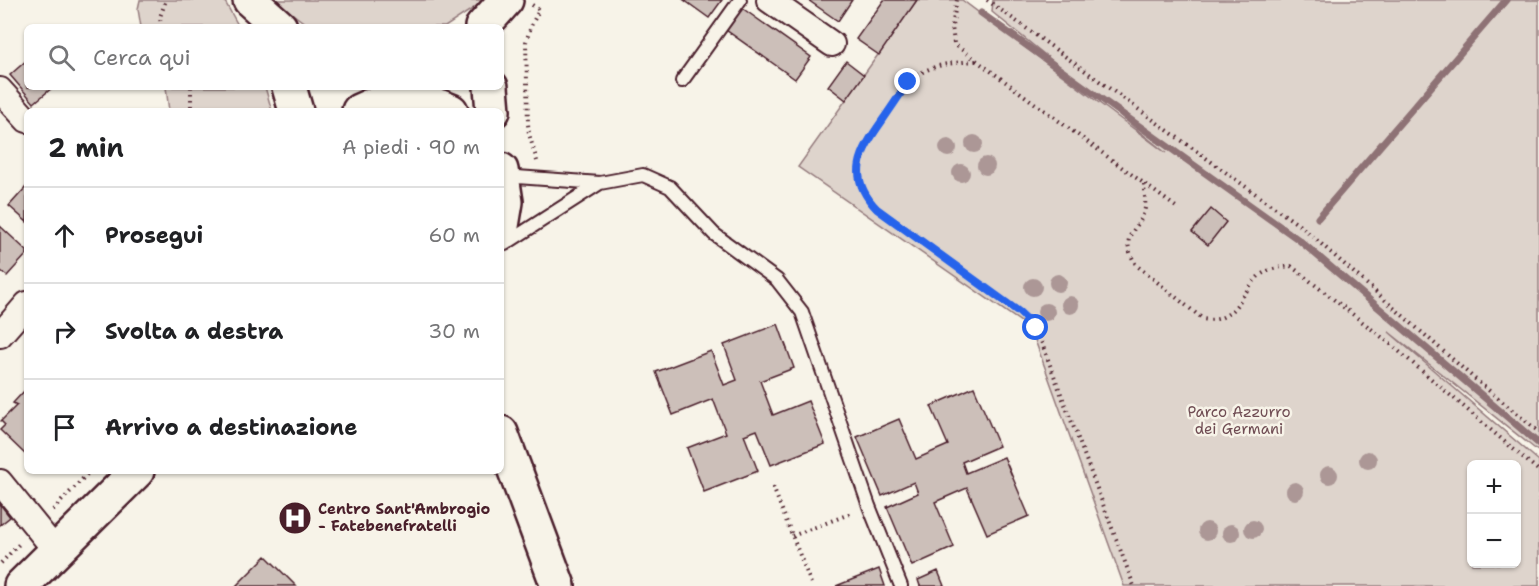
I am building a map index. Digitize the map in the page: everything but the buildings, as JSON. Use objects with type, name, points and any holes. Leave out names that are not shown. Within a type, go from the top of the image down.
[{"type":"main road","points":[[249,0],[261,24]]},
{"type":"main road","points":[[249,0],[277,24]]},
{"type":"main road","points":[[485,24],[506,0]]},
{"type":"main road","points":[[504,25],[517,0]]},
{"type":"main road","points":[[290,90],[295,108]]},
{"type":"main road","points":[[491,90],[493,108]]},
{"type":"main road","points":[[365,108],[392,94],[442,108]]},
{"type":"main road","points":[[504,188],[506,202],[504,214]]},
{"type":"main road","points":[[504,441],[558,586]]},
{"type":"main road","points":[[21,586],[134,474]]},
{"type":"street","points":[[769,0],[832,44]]},
{"type":"street","points":[[0,90],[24,117]]},
{"type":"street","points":[[0,334],[24,307]]},
{"type":"street","points":[[0,482],[56,551]]},
{"type":"lane","points":[[682,81],[740,0]]},
{"type":"lane","points":[[504,173],[600,183],[643,176],[670,188],[714,234],[777,280],[802,312],[869,506],[901,586]]},
{"type":"lane","points":[[504,245],[600,183]]},
{"type":"path","points":[[161,24],[160,16],[166,0]]},
{"type":"path","points":[[524,0],[539,10],[526,42],[527,114],[529,134],[543,179]]},
{"type":"path","points":[[957,0],[952,26],[954,44],[1176,207]]},
{"type":"path","points":[[987,0],[1304,228],[1475,379],[1539,432]]},
{"type":"path","points":[[976,61],[933,66],[915,75],[908,82],[864,148],[859,166],[861,186],[877,209],[1019,312],[1036,328],[1134,586]]},
{"type":"path","points":[[191,90],[191,108]]},
{"type":"path","points":[[1144,184],[1144,209],[1129,238],[1130,253],[1136,265],[1203,319],[1214,321],[1226,315],[1242,300],[1260,276],[1276,267],[1291,266],[1388,342],[1539,471]]},
{"type":"path","points":[[773,488],[812,586]]},
{"type":"path","points":[[792,536],[869,506]]},
{"type":"green space","points":[[140,0],[224,0],[237,24],[140,24],[138,9]]},
{"type":"green space","points":[[278,0],[486,0],[450,24],[306,24],[281,5]]},
{"type":"green space","name":"Parco Azzurro dei Germani","points":[[917,0],[962,0],[1166,153],[992,12],[993,0],[1539,0],[1539,452],[1389,332],[1539,461],[1539,586],[1124,586],[1031,329],[798,167]]},
{"type":"green space","points":[[166,90],[266,90],[271,108],[169,108]]},
{"type":"waterway","points":[[1318,218],[1506,0]]},
{"type":"waterway","points":[[981,13],[1299,240],[1539,444]]},
{"type":"place","name":"Centro Sant'Ambrogio - Fatebenefratelli","points":[[295,518]]},
{"type":"route","points":[[908,82],[864,148],[858,175],[861,186],[877,209],[1019,312],[1036,328]]}]
